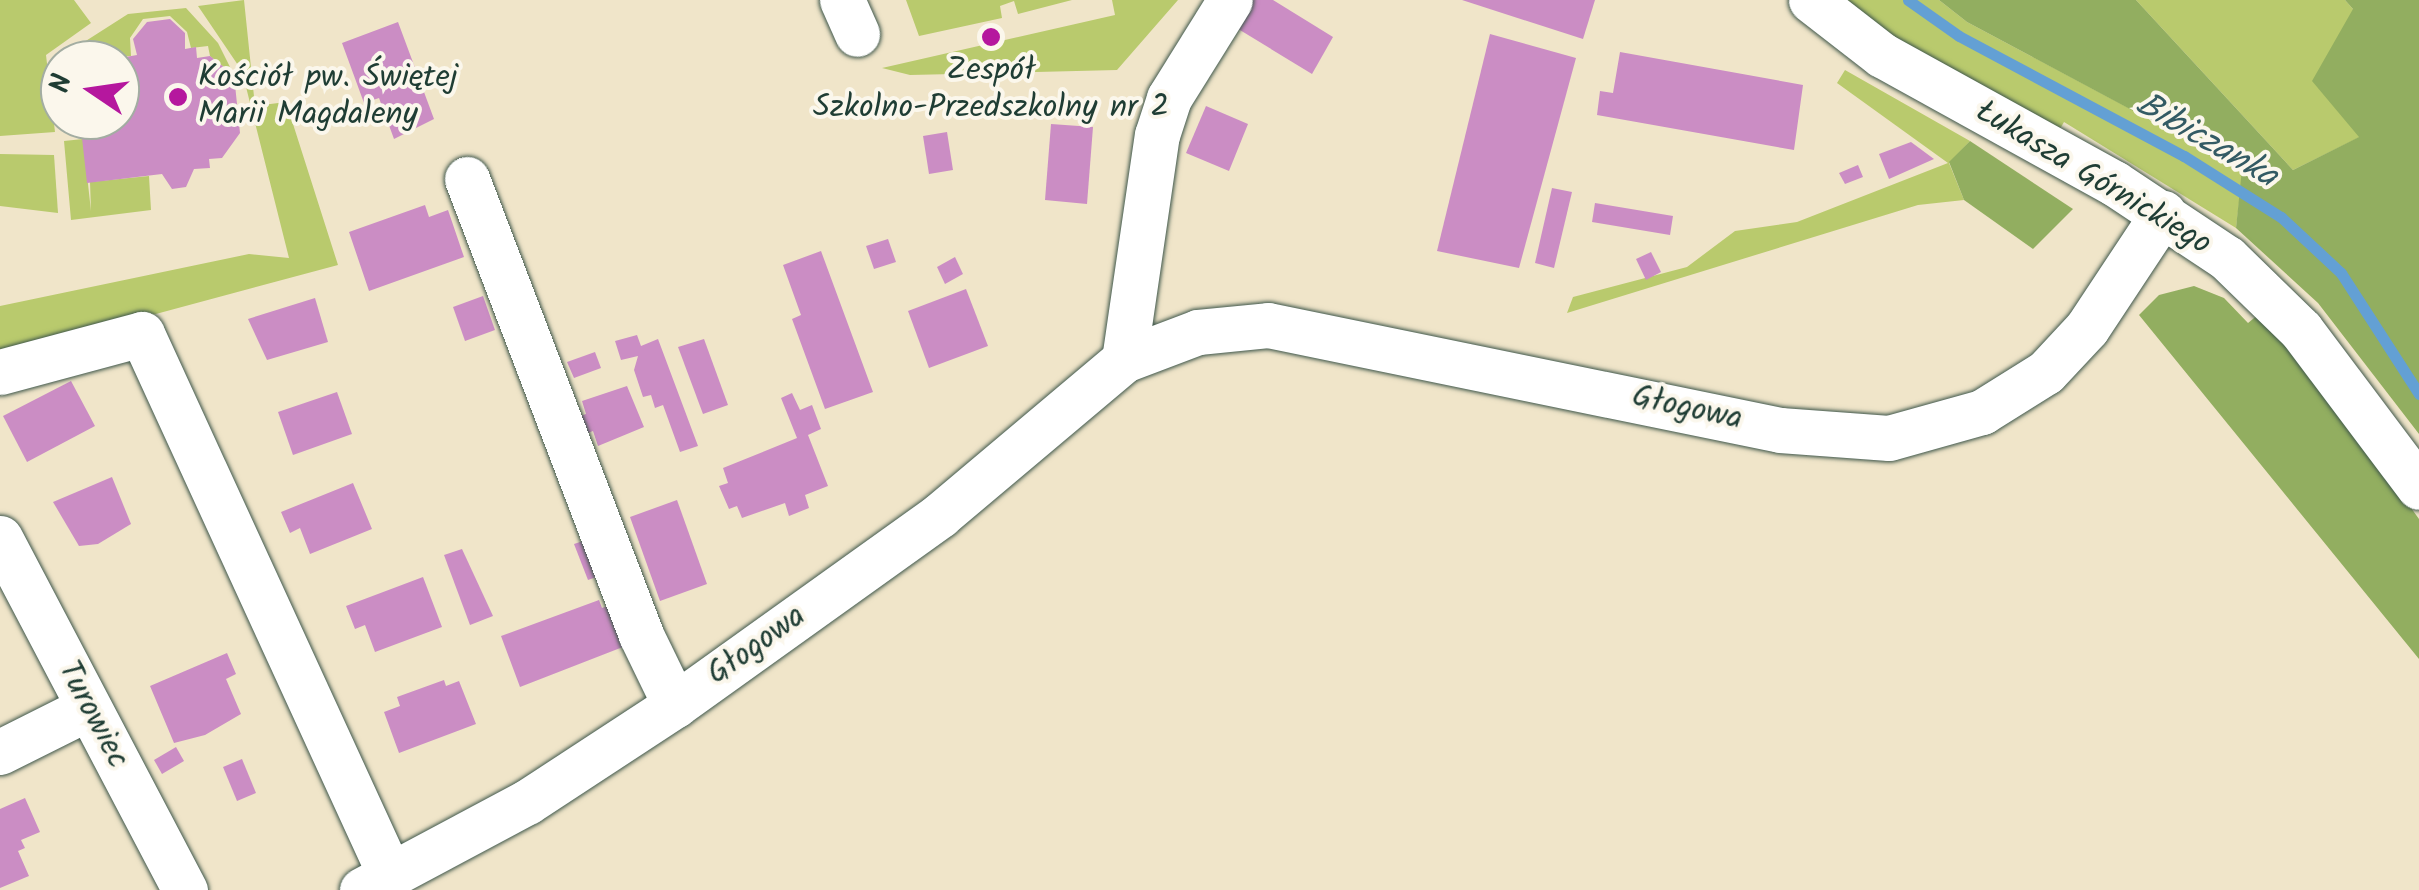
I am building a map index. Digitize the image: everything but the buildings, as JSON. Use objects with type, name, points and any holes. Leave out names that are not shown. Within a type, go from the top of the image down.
[{"type":"street","points":[[1124,360],[1157,135],[1168,98],[1230,0]]},
{"type":"street","name":"Łukasza Górnickiego","points":[[1811,0],[1882,55],[2163,213],[2227,258],[2301,330],[2419,487]]},
{"type":"street","points":[[467,179],[641,635],[675,704]]},
{"type":"street","name":"Głogowa","points":[[376,882],[527,802],[675,704],[940,515],[1124,360],[1198,332],[1268,326],[1780,430],[1888,438],[1982,412],[2046,372],[2087,328],[2163,213]]},
{"type":"street","points":[[0,372],[142,334],[376,882]]},
{"type":"street","name":"Turowiec","points":[[0,538],[185,890]]},
{"type":"street","points":[[0,752],[88,708]]},
{"type":"green space","points":[[0,0],[74,0],[91,23],[67,40],[40,40],[40,133],[0,136]]},
{"type":"green space","points":[[244,0],[255,106],[286,102],[338,265],[0,356],[0,306],[249,254],[289,258],[242,71],[198,6]]},
{"type":"green space","points":[[906,0],[1072,0],[1018,14],[1014,1],[1000,6],[1002,18],[919,36]]},
{"type":"green space","points":[[1112,0],[1178,0],[1117,70],[910,75],[882,68],[1115,15]]},
{"type":"green space","points":[[1838,0],[1939,0],[1967,22],[2243,169],[2236,228],[2064,122],[2057,134],[1897,43]]},
{"type":"green space","points":[[1939,0],[2136,0],[2293,170],[2359,137],[2312,81],[2353,9],[2345,0],[2419,0],[2419,434],[2318,303],[2236,228],[2242,169],[1967,22]]},
{"type":"green space","points":[[2136,0],[2345,0],[2353,9],[2360,137],[2293,170]]},
{"type":"green space","points":[[186,8],[218,43],[234,75],[210,56],[208,46],[191,48],[187,32],[170,16],[143,19],[130,40],[87,40],[128,14]]},
{"type":"green space","points":[[1845,70],[1970,141],[1949,163],[1964,200],[1918,205],[1567,313],[1573,297],[1687,267],[1735,231],[1797,222],[1948,163],[1837,83]]},
{"type":"green space","points":[[83,140],[91,211],[90,182],[149,176],[151,210],[71,220],[64,141]]},
{"type":"green space","points":[[1970,141],[2073,209],[2033,249],[1964,200],[1949,162]]},
{"type":"green space","points":[[0,154],[54,155],[58,213],[0,206]]},
{"type":"green space","points":[[2194,286],[2224,298],[2248,323],[2259,314],[2329,394],[2419,519],[2419,659],[2139,315],[2159,295]]},
{"type":"waterway","name":"Bibiczanka","points":[[1908,0],[1959,36],[2184,156],[2281,217],[2341,273],[2419,394]]},
{"type":"place","name":"Zespół Szkolno-Przedszkolny nr 2","points":[[991,37]]},
{"type":"place","name":"Kościół pw. Świętej Marii Magdaleny","points":[[178,97]]}]
